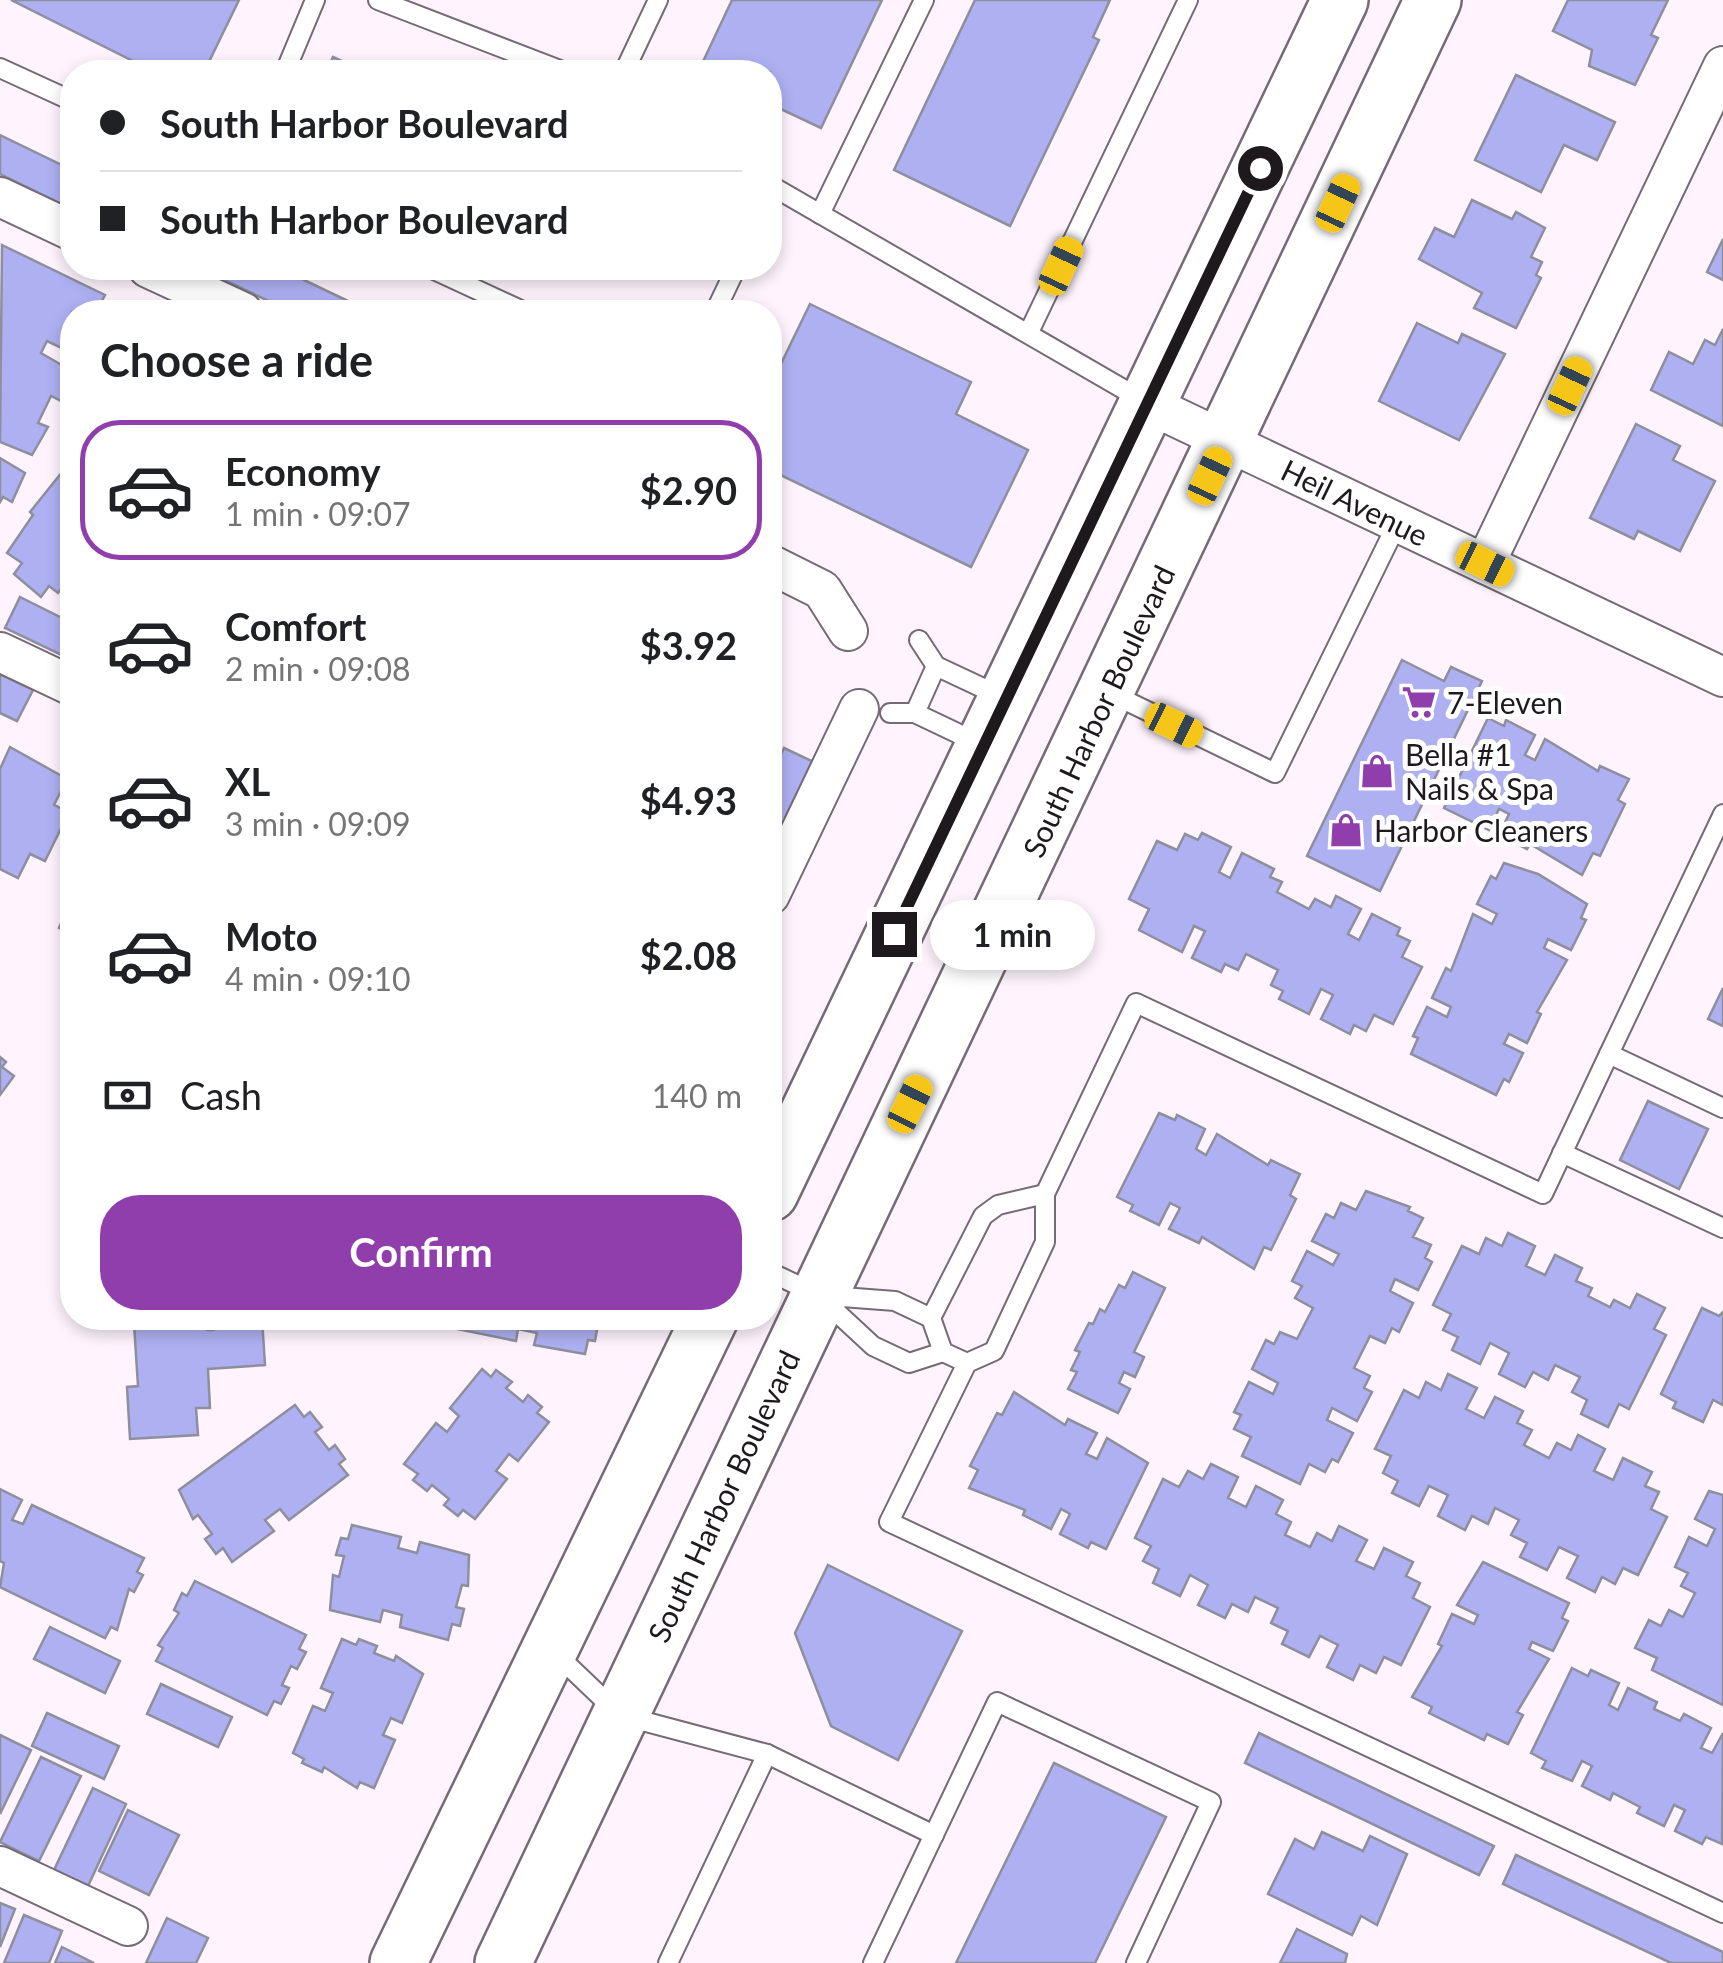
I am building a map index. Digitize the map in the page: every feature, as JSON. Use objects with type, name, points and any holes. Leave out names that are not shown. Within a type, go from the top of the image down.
[{"type":"main road","points":[[782,1168],[1340,0]]},
{"type":"main road","name":"South Harbor Boulevard","points":[[504,1963],[1433,0]]},
{"type":"main road","points":[[398,1963],[704,1330]]},
{"type":"street","points":[[1485,564],[1723,66]]},
{"type":"street","points":[[0,197],[60,226]]},
{"type":"street","points":[[174,280],[217,300]]},
{"type":"street","name":"Heil Avenue","points":[[1148,404],[1723,677]]},
{"type":"street","points":[[782,570],[822,590],[848,631]]},
{"type":"street","points":[[0,652],[60,680]]},
{"type":"street","points":[[782,873],[874,711]]},
{"type":"street","points":[[0,1866],[128,1926]]},
{"type":"lane","points":[[290,60],[315,0]]},
{"type":"lane","points":[[378,0],[534,60]]},
{"type":"lane","points":[[630,60],[658,0]]},
{"type":"lane","points":[[820,214],[924,0]]},
{"type":"lane","points":[[1029,332],[1188,0]]},
{"type":"lane","points":[[0,68],[60,96]]},
{"type":"lane","points":[[782,195],[1029,332],[1148,404]]},
{"type":"lane","points":[[456,280],[499,300]]},
{"type":"lane","points":[[1108,692],[1274,774],[1398,522]]},
{"type":"lane","points":[[919,640],[936,666],[996,723]]},
{"type":"lane","points":[[915,714],[936,666]]},
{"type":"lane","points":[[874,711],[996,723]]},
{"type":"lane","points":[[1723,814],[1542,1194],[1136,1003],[1046,1194],[1045,1242],[994,1350],[967,1363],[889,1522],[1723,1914]]},
{"type":"lane","points":[[1609,1054],[1723,1108]]},
{"type":"lane","points":[[1562,1153],[1723,1228]]},
{"type":"lane","points":[[931,1318],[983,1216],[998,1205],[1046,1194]]},
{"type":"lane","points":[[782,1278],[818,1296],[873,1346],[897,1358],[909,1363],[944,1352],[967,1363]]},
{"type":"lane","points":[[818,1296],[894,1302],[931,1318],[944,1352]]},
{"type":"lane","points":[[550,1648],[620,1715],[767,1754],[934,1835]]},
{"type":"lane","points":[[873,1963],[997,1702],[1211,1802],[1136,1963]]},
{"type":"lane","points":[[668,1963],[767,1754]]},
{"type":"building","points":[[11,0],[239,0],[210,60],[131,60]]},
{"type":"building","points":[[732,0],[882,0],[821,128],[782,110],[782,60],[704,60]]},
{"type":"building","points":[[975,0],[1110,0],[1093,37],[1099,40],[1010,226],[894,170]]},
{"type":"building","points":[[1568,0],[1668,0],[1651,35],[1658,38],[1635,85],[1589,66],[1592,50],[1553,31]]},
{"type":"building","points":[[1516,75],[1615,122],[1597,160],[1564,145],[1541,192],[1475,160]]},
{"type":"building","points":[[0,135],[60,164],[60,203],[0,174]]},
{"type":"building","points":[[1472,200],[1512,219],[1516,212],[1545,228],[1531,257],[1542,262],[1536,275],[1541,278],[1516,328],[1474,308],[1482,293],[1419,259],[1435,228],[1454,237]]},
{"type":"building","points":[[1723,239],[1723,280],[1707,272]]},
{"type":"building","points":[[2,245],[60,273],[60,280],[74,280],[105,295],[102,300],[60,300],[60,347],[47,341],[41,353],[60,364],[60,400],[51,396],[38,423],[48,427],[32,455],[0,442]]},
{"type":"building","points":[[224,280],[304,280],[346,300],[267,300]]},
{"type":"building","points":[[810,304],[971,382],[956,414],[1028,450],[971,567],[782,476],[782,362]]},
{"type":"building","points":[[1417,323],[1458,343],[1462,334],[1505,354],[1459,440],[1379,401]]},
{"type":"building","points":[[1723,329],[1723,426],[1651,390],[1669,352],[1693,364],[1705,340],[1715,345]]},
{"type":"building","points":[[1636,424],[1680,446],[1673,460],[1715,481],[1680,551],[1638,531],[1634,539],[1590,518]]},
{"type":"building","points":[[0,458],[25,473],[12,502],[3,497],[0,502]]},
{"type":"building","points":[[60,475],[60,590],[58,593],[49,586],[41,597],[14,574],[22,563],[7,553],[33,515],[30,512]]},
{"type":"building","points":[[20,597],[60,617],[60,654],[5,628]]},
{"type":"building","points":[[1402,660],[1444,681],[1451,667],[1482,681],[1380,891],[1307,856]]},
{"type":"building","points":[[0,674],[33,690],[17,721],[0,713]]},
{"type":"building","points":[[1488,718],[1504,726],[1506,720],[1535,735],[1525,755],[1535,760],[1545,739],[1598,771],[1600,766],[1629,779],[1618,800],[1625,804],[1600,856],[1593,853],[1582,875],[1530,844],[1527,849],[1499,835],[1509,814],[1499,809],[1489,830],[1444,808]]},
{"type":"building","points":[[10,747],[60,775],[60,793],[54,805],[60,808],[60,830],[45,861],[30,854],[18,878],[0,869],[0,769]]},
{"type":"building","points":[[784,748],[814,762],[782,828]]},
{"type":"building","points":[[1202,833],[1231,847],[1219,872],[1230,878],[1242,853],[1274,869],[1270,877],[1282,882],[1277,892],[1309,909],[1315,899],[1331,907],[1336,896],[1361,909],[1348,934],[1359,940],[1372,914],[1400,928],[1397,935],[1410,941],[1402,957],[1422,967],[1393,1024],[1374,1015],[1366,1031],[1354,1025],[1350,1034],[1321,1019],[1333,995],[1321,989],[1309,1014],[1279,999],[1283,991],[1271,985],[1278,970],[1246,954],[1238,970],[1225,964],[1221,972],[1192,958],[1205,931],[1194,926],[1182,952],[1139,930],[1149,909],[1129,899],[1157,841],[1177,850],[1185,834],[1198,840]]},
{"type":"building","points":[[1504,863],[1538,874],[1587,904],[1581,918],[1586,920],[1571,950],[1548,939],[1544,948],[1567,960],[1537,1012],[1541,1014],[1527,1043],[1509,1034],[1504,1044],[1523,1053],[1509,1082],[1504,1079],[1496,1095],[1411,1054],[1418,1038],[1413,1036],[1427,1007],[1447,1017],[1451,1007],[1432,998],[1446,968],[1451,971],[1473,914],[1492,924],[1497,914],[1477,904],[1491,876],[1496,879]]},
{"type":"building","points":[[1723,988],[1723,1026],[1708,1019]]},
{"type":"building","points":[[0,1057],[6,1062],[2,1067],[14,1076],[0,1095]]},
{"type":"building","points":[[1648,1101],[1708,1129],[1679,1189],[1620,1160]]},
{"type":"building","points":[[1159,1113],[1175,1120],[1177,1115],[1205,1129],[1196,1149],[1206,1155],[1217,1134],[1268,1165],[1271,1160],[1300,1174],[1290,1195],[1296,1199],[1271,1250],[1264,1247],[1254,1269],[1202,1237],[1199,1243],[1169,1229],[1180,1208],[1170,1203],[1159,1225],[1130,1211],[1133,1205],[1117,1197]]},
{"type":"building","points":[[1366,1191],[1410,1207],[1408,1211],[1423,1218],[1413,1237],[1431,1245],[1425,1258],[1432,1262],[1418,1290],[1395,1279],[1390,1291],[1413,1303],[1399,1332],[1392,1328],[1385,1343],[1370,1336],[1354,1368],[1370,1376],[1364,1388],[1372,1392],[1357,1421],[1332,1408],[1327,1420],[1353,1433],[1338,1462],[1332,1459],[1325,1472],[1309,1464],[1300,1484],[1242,1456],[1251,1437],[1234,1429],[1241,1415],[1234,1412],[1249,1382],[1273,1394],[1278,1383],[1252,1369],[1266,1340],[1274,1344],[1280,1332],[1297,1339],[1313,1308],[1295,1298],[1302,1286],[1292,1281],[1307,1251],[1333,1265],[1339,1254],[1312,1241],[1326,1214],[1334,1218],[1341,1203],[1356,1210]]},
{"type":"building","points":[[1508,1233],[1535,1246],[1526,1266],[1545,1275],[1555,1255],[1582,1268],[1576,1281],[1592,1288],[1588,1296],[1610,1307],[1614,1300],[1630,1308],[1637,1294],[1665,1308],[1654,1329],[1666,1335],[1629,1409],[1619,1404],[1608,1427],[1581,1414],[1587,1400],[1572,1392],[1580,1377],[1555,1365],[1548,1380],[1533,1372],[1525,1387],[1499,1374],[1509,1353],[1490,1343],[1480,1364],[1452,1350],[1458,1337],[1443,1330],[1451,1314],[1433,1305],[1462,1246],[1479,1254],[1486,1238],[1502,1246]]},
{"type":"building","points":[[1133,1272],[1165,1288],[1134,1352],[1144,1357],[1135,1377],[1124,1372],[1119,1383],[1130,1389],[1118,1413],[1068,1389],[1077,1372],[1071,1370],[1080,1352],[1075,1350],[1089,1323],[1093,1324],[1100,1309],[1105,1312],[1119,1285],[1125,1288]]},
{"type":"building","points":[[1702,1308],[1719,1316],[1723,1312],[1723,1405],[1713,1400],[1703,1422],[1673,1408],[1676,1402],[1661,1394]]},
{"type":"building","points":[[134,1330],[263,1330],[265,1365],[208,1369],[210,1408],[196,1408],[198,1435],[130,1439],[127,1387],[138,1386]]},
{"type":"building","points":[[462,1330],[518,1330],[516,1341]]},
{"type":"building","points":[[523,1330],[597,1330],[595,1341],[588,1340],[585,1354],[534,1345],[537,1333]]},
{"type":"building","points":[[482,1369],[491,1377],[496,1370],[512,1382],[506,1388],[523,1402],[528,1395],[542,1407],[537,1413],[549,1422],[518,1461],[509,1454],[496,1471],[507,1479],[475,1519],[463,1510],[458,1516],[444,1505],[449,1499],[432,1485],[427,1491],[413,1480],[418,1474],[404,1464],[436,1423],[447,1432],[459,1416],[450,1408]]},
{"type":"building","points":[[1448,1374],[1477,1388],[1466,1409],[1484,1418],[1495,1397],[1523,1411],[1517,1423],[1532,1430],[1524,1445],[1549,1458],[1557,1443],[1571,1450],[1578,1435],[1605,1449],[1594,1471],[1613,1480],[1623,1458],[1652,1472],[1645,1486],[1659,1492],[1651,1509],[1667,1517],[1638,1575],[1623,1568],[1615,1584],[1602,1577],[1595,1592],[1567,1578],[1578,1556],[1559,1547],[1547,1570],[1520,1557],[1527,1543],[1511,1535],[1519,1520],[1495,1508],[1488,1524],[1472,1516],[1465,1530],[1438,1516],[1448,1495],[1429,1486],[1419,1506],[1392,1493],[1398,1481],[1383,1473],[1391,1456],[1375,1449],[1404,1390],[1419,1398],[1426,1382],[1441,1390]]},
{"type":"building","points":[[1014,1392],[1065,1425],[1068,1419],[1097,1433],[1086,1454],[1097,1459],[1107,1438],[1148,1463],[1106,1549],[1091,1542],[1088,1548],[1060,1534],[1070,1514],[1061,1509],[1051,1529],[1023,1515],[1025,1510],[969,1488],[978,1470],[970,1466],[997,1413],[1002,1415]]},
{"type":"building","points":[[295,1405],[304,1417],[310,1412],[322,1427],[315,1432],[329,1450],[335,1445],[345,1459],[339,1464],[348,1475],[289,1520],[280,1509],[265,1520],[274,1531],[232,1562],[223,1548],[216,1554],[205,1539],[212,1534],[198,1515],[193,1519],[179,1490]]},
{"type":"building","points":[[1211,1464],[1238,1477],[1228,1498],[1246,1507],[1256,1486],[1283,1500],[1276,1514],[1291,1522],[1285,1535],[1310,1547],[1317,1533],[1332,1541],[1339,1526],[1367,1540],[1356,1561],[1374,1569],[1384,1548],[1413,1562],[1406,1576],[1420,1583],[1413,1598],[1430,1607],[1401,1665],[1384,1657],[1376,1673],[1360,1665],[1353,1680],[1327,1667],[1338,1645],[1320,1636],[1309,1657],[1282,1644],[1288,1631],[1271,1623],[1278,1608],[1255,1597],[1248,1612],[1232,1604],[1225,1618],[1198,1605],[1208,1585],[1190,1575],[1180,1596],[1153,1583],[1159,1569],[1143,1561],[1151,1546],[1135,1538],[1163,1479],[1179,1487],[1188,1471],[1203,1479]]},
{"type":"building","points":[[0,1489],[22,1500],[12,1520],[23,1524],[32,1505],[144,1558],[137,1572],[143,1575],[134,1592],[129,1589],[117,1630],[111,1627],[105,1638],[0,1587],[4,1563],[0,1561]]},
{"type":"building","points":[[1709,1491],[1723,1495],[1723,1705],[1652,1670],[1657,1658],[1635,1648],[1649,1620],[1661,1626],[1669,1610],[1683,1617],[1695,1593],[1681,1586],[1688,1573],[1675,1567],[1689,1537],[1707,1546],[1715,1529],[1695,1519]]},
{"type":"building","points":[[352,1525],[401,1537],[398,1548],[417,1553],[420,1542],[469,1555],[468,1586],[462,1585],[456,1607],[464,1609],[460,1626],[452,1624],[448,1640],[400,1627],[402,1615],[383,1610],[380,1622],[330,1610],[333,1575],[339,1577],[344,1556],[336,1555],[341,1538],[348,1539]]},
{"type":"building","points":[[1483,1562],[1569,1603],[1562,1618],[1568,1621],[1553,1651],[1532,1642],[1529,1649],[1549,1659],[1517,1712],[1523,1715],[1508,1744],[1487,1734],[1484,1740],[1429,1713],[1432,1707],[1412,1697],[1442,1646],[1438,1644],[1452,1614],[1474,1624],[1478,1615],[1457,1605]]},
{"type":"building","points":[[828,1565],[962,1631],[898,1760],[831,1726],[795,1633]]},
{"type":"building","points":[[195,1581],[306,1635],[299,1649],[306,1652],[297,1669],[291,1666],[282,1685],[289,1688],[281,1704],[274,1701],[267,1715],[156,1661],[163,1648],[158,1645],[179,1613],[174,1610],[182,1593],[187,1596]]},
{"type":"building","points":[[50,1627],[120,1661],[105,1693],[34,1659]]},
{"type":"building","points":[[342,1639],[356,1645],[359,1639],[377,1646],[374,1653],[394,1661],[396,1656],[423,1674],[402,1723],[391,1718],[383,1735],[395,1740],[374,1788],[360,1782],[357,1788],[324,1767],[322,1772],[302,1763],[304,1759],[293,1753],[313,1706],[325,1711],[333,1693],[321,1688]]},
{"type":"building","points":[[1572,1668],[1588,1676],[1591,1670],[1619,1683],[1609,1705],[1618,1710],[1628,1688],[1657,1702],[1654,1709],[1680,1721],[1684,1714],[1711,1728],[1701,1748],[1712,1753],[1723,1733],[1722,1844],[1706,1837],[1702,1844],[1675,1831],[1685,1810],[1674,1805],[1664,1826],[1637,1813],[1640,1807],[1613,1793],[1610,1800],[1582,1786],[1592,1766],[1582,1761],[1572,1781],[1542,1768],[1546,1761],[1531,1753]]},
{"type":"building","points":[[161,1684],[232,1717],[218,1747],[147,1714]]},
{"type":"building","points":[[47,1713],[119,1746],[104,1779],[32,1746]]},
{"type":"building","points":[[1259,1733],[1494,1846],[1479,1875],[1245,1763]]},
{"type":"building","points":[[0,1735],[31,1750],[0,1814]]},
{"type":"building","points":[[41,1757],[81,1776],[39,1861],[0,1842]]},
{"type":"building","points":[[1054,1763],[1166,1817],[1095,1963],[956,1963]]},
{"type":"building","points":[[93,1788],[126,1804],[88,1886],[54,1870]]},
{"type":"building","points":[[128,1810],[179,1835],[149,1895],[99,1871]]},
{"type":"building","points":[[1322,1832],[1363,1851],[1370,1836],[1407,1854],[1377,1925],[1361,1916],[1352,1935],[1268,1894],[1295,1839],[1314,1849]]},
{"type":"building","points":[[1516,1855],[1723,1952],[1723,1963],[1671,1963],[1503,1884]]},
{"type":"building","points":[[0,1903],[15,1909],[0,1947]]},
{"type":"building","points":[[24,1915],[62,1931],[49,1963],[4,1963]]},
{"type":"building","points":[[167,1918],[208,1938],[196,1963],[146,1963]]},
{"type":"building","points":[[1297,1929],[1347,1954],[1345,1963],[1280,1963]]},
{"type":"building","points":[[62,1947],[94,1963],[55,1963]]},
{"type":"place","name":"7-Eleven","points":[[1419,702]]},
{"type":"place","name":"Bella #1 Nails & Spa","points":[[1377,771]]},
{"type":"place","name":"Harbor Cleaners","points":[[1346,830]]},
{"type":"route","points":[[894,934],[1260,168]]}]
